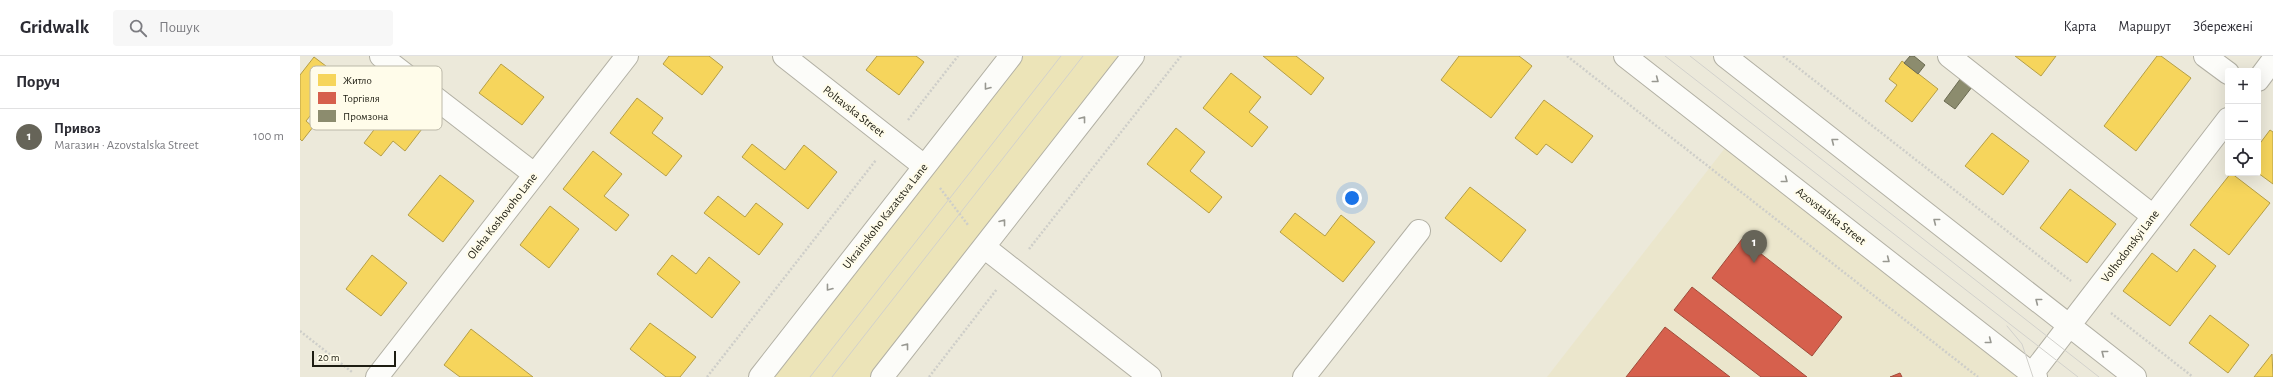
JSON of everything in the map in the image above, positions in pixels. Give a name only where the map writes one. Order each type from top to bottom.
[{"type":"street","points":[[381,56],[394,66]]},
{"type":"street","name":"Oleha Koshovoho Lane","points":[[377,377],[626,56]]},
{"type":"street","name":"Poltavska Street","points":[[784,56],[924,166]]},
{"type":"street","name":"Ukrainskoho Kazatstva Lane","points":[[760,377],[1011,56]]},
{"type":"street","points":[[882,377],[1133,56]]},
{"type":"street","name":"Azovstalska Street","points":[[1625,56],[2034,375]]},
{"type":"street","points":[[1725,56],[2135,377]]},
{"type":"street","points":[[1949,56],[2153,216]]},
{"type":"street","points":[[2205,56],[2225,71]]},
{"type":"street","points":[[2261,76],[2273,60]]},
{"type":"street","points":[[442,103],[534,174]]},
{"type":"street","name":"Volhodonskyi Lane","points":[[2034,375],[2069,325],[2225,123]]},
{"type":"street","points":[[1304,377],[1419,231]]},
{"type":"street","points":[[984,247],[1150,377]]},
{"type":"path","points":[[707,377],[958,56]]},
{"type":"path","points":[[929,377],[1181,56]]},
{"type":"path","points":[[1567,56],[1978,377]]},
{"type":"path","points":[[1783,56],[2193,377]]},
{"type":"path","points":[[924,166],[984,247]]},
{"type":"path","points":[[300,331],[353,372]]},
{"type":"shaded area","points":[[1023,56],[1122,56],[871,377],[771,377]]},
{"type":"shaded area","points":[[1725,148],[2018,377],[1547,377]]},
{"type":"building: Житло","points":[[669,56],[709,56],[723,67],[702,95],[663,64]]},
{"type":"building: Житло","points":[[877,56],[916,56],[924,62],[899,95],[866,70]]},
{"type":"building: Житло","points":[[1263,56],[1296,56],[1324,78],[1311,95]]},
{"type":"building: Житло","points":[[1459,56],[1519,56],[1532,66],[1491,118],[1441,80]]},
{"type":"building: Житло","points":[[2015,56],[2056,56],[2041,76]]},
{"type":"building: Житло","points":[[2157,56],[2161,56],[2191,78],[2136,151],[2104,126]]},
{"type":"building: Житло","points":[[314,57],[326,66],[310,66],[310,116],[306,121],[310,124],[311,130],[302,141],[300,139],[300,75]]},
{"type":"building: Житло","points":[[1902,61],[1938,89],[1912,122],[1885,101],[1897,85],[1889,79]]},
{"type":"building: Житло","points":[[501,64],[544,97],[522,125],[479,93]]},
{"type":"building: Житло","points":[[1231,73],[1261,97],[1249,112],[1268,127],[1252,147],[1203,108]]},
{"type":"building: Житло","points":[[637,98],[663,118],[652,133],[682,156],[666,176],[610,133]]},
{"type":"building: Житло","points":[[1544,100],[1593,136],[1572,163],[1546,144],[1537,155],[1515,138]]},
{"type":"building: Житло","points":[[1176,128],[1205,152],[1190,171],[1222,197],[1209,213],[1147,164]]},
{"type":"building: Житло","points":[[374,130],[421,130],[405,151],[393,141],[381,156],[364,143]]},
{"type":"building: Житло","points":[[2270,130],[2273,132],[2273,184],[2261,175],[2261,142]]},
{"type":"building: Житло","points":[[1992,133],[2029,161],[2003,195],[1965,166]]},
{"type":"building: Житло","points":[[752,144],[785,170],[804,145],[837,172],[808,209],[742,157]]},
{"type":"building: Житло","points":[[593,151],[622,174],[604,196],[629,215],[616,231],[563,189]]},
{"type":"building: Житло","points":[[440,175],[474,201],[443,242],[408,215]]},
{"type":"building: Житло","points":[[2229,176],[2235,176],[2270,203],[2229,255],[2190,225]]},
{"type":"building: Житло","points":[[1470,187],[1526,230],[1501,262],[1445,218]]},
{"type":"building: Житло","points":[[2070,189],[2116,224],[2087,263],[2040,228]]},
{"type":"building: Житло","points":[[718,196],[745,217],[756,203],[783,224],[759,255],[704,213]]},
{"type":"building: Житло","points":[[550,206],[579,229],[549,268],[520,245]]},
{"type":"building: Житло","points":[[1295,213],[1325,236],[1341,215],[1375,242],[1343,282],[1280,232]]},
{"type":"building: Житло","points":[[2194,249],[2216,266],[2170,326],[2123,291],[2152,253],[2177,272]]},
{"type":"building: Житло","points":[[372,255],[407,283],[381,316],[346,289]]},
{"type":"building: Житло","points":[[672,255],[696,274],[709,257],[740,282],[712,318],[657,274]]},
{"type":"building: Житло","points":[[2210,315],[2249,345],[2228,373],[2189,343]]},
{"type":"building: Житло","points":[[650,323],[696,357],[680,377],[666,377],[630,349]]},
{"type":"building: Житло","points":[[471,329],[533,377],[460,377],[444,365]]},
{"type":"building: Житло","points":[[2272,354],[2273,377],[2254,377]]},
{"type":"building: Торгівля","points":[[1742,239],[1842,317],[1812,356],[1712,278]]},
{"type":"building: Торгівля","points":[[1692,287],[1807,377],[1761,377],[1674,310]]},
{"type":"building: Торгівля","points":[[1665,327],[1730,377],[1626,377]]},
{"type":"building: Торгівля","points":[[1900,373],[1902,377],[1890,377]]},
{"type":"building: Промзона","points":[[1910,56],[1914,56],[1925,65],[1918,74],[1904,63]]},
{"type":"building: Промзона","points":[[1961,78],[1972,87],[1955,109],[1944,101]]},
{"type":"tram line","points":[[810,377],[1061,56]]},
{"type":"tram line","points":[[832,377],[1083,56]]},
{"type":"tram line","points":[[1665,56],[2078,377]]},
{"type":"tram line","points":[[1690,56],[2099,377]]},
{"type":"tram line","points":[[2007,326],[2022,344],[2033,377]]},
{"type":"place","name":"Привоз","points":[[1754,263]]}]
